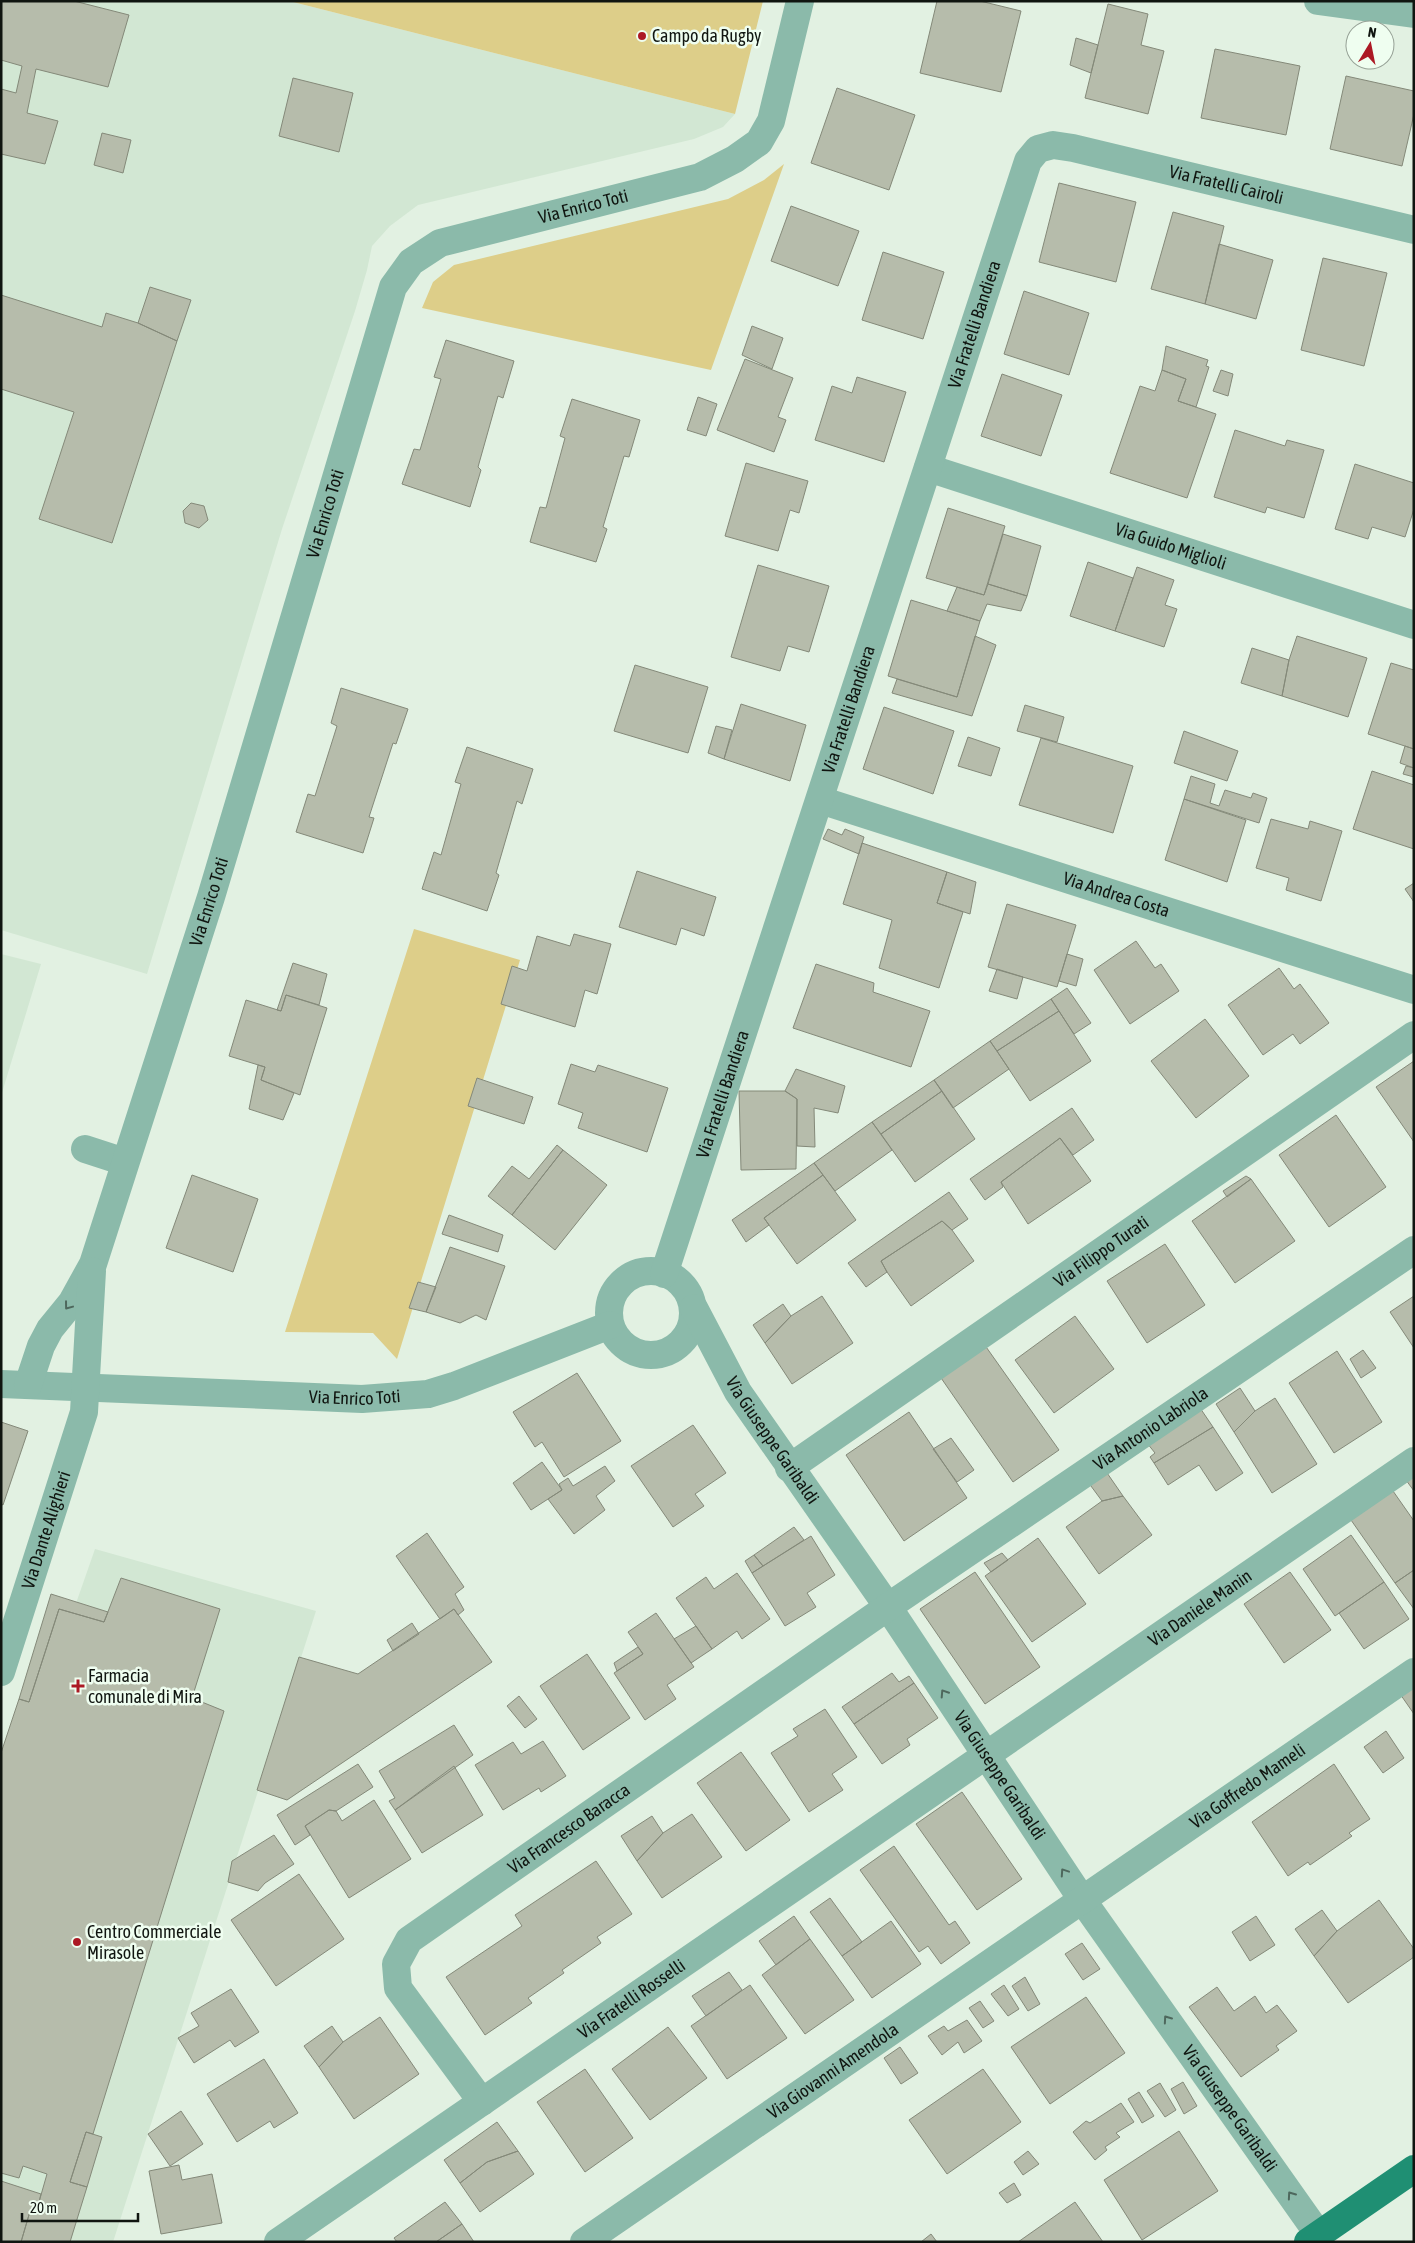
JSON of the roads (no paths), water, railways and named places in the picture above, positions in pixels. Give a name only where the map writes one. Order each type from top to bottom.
[{"type":"main road","points":[[1313,2238],[1414,2169]]},
{"type":"street","name":"Via Enrico Toti","points":[[14,1384],[41,1346],[50,1329],[72,1302],[93,1264],[211,897],[393,287],[411,262],[440,243],[700,177],[735,159],[758,142],[770,121],[800,1]]},
{"type":"street","points":[[1318,1],[1414,14]]},
{"type":"street","name":"Via Fratelli Cairoli","points":[[1038,149],[1053,146],[1073,148],[1414,230]]},
{"type":"street","name":"Via Fratelli Bandiera","points":[[664,1274],[1021,179],[1028,161],[1038,149]]},
{"type":"street","name":"Via Guido Miglioli","points":[[928,468],[1414,625]]},
{"type":"street","name":"Via Andrea Costa","points":[[820,800],[1414,990]]},
{"type":"street","name":"Via Filippo Turati","points":[[789,1468],[1414,1036]]},
{"type":"street","points":[[86,1149],[125,1162]]},
{"type":"street","name":"Via Antonio Labriola","points":[[888,1608],[1414,1250]]},
{"type":"street","name":"Via Enrico Toti","points":[[86,1388],[93,1264]]},
{"type":"street","points":[[642,1272],[664,1274],[679,1282],[686,1291],[694,1308],[688,1332],[672,1350],[661,1354],[638,1353],[628,1348],[619,1341],[610,1325],[610,1304],[621,1284],[642,1272]]},
{"type":"street","name":"Via Giuseppe Garibaldi","points":[[694,1308],[738,1392],[888,1608],[1083,1901],[1313,2238]]},
{"type":"street","name":"Via Enrico Toti","points":[[14,1384],[362,1398],[428,1394],[454,1386],[610,1325]]},
{"type":"street","name":"Via Dante Alighieri","points":[[1,1672],[84,1412],[86,1388]]},
{"type":"street","name":"Via Daniele Manin","points":[[985,1755],[1414,1461]]},
{"type":"street","name":"Via Francesco Baracca","points":[[482,2102],[398,1988],[396,1964],[409,1940],[888,1608]]},
{"type":"street","name":"Via Goffredo Mameli","points":[[1083,1901],[1414,1672]]},
{"type":"street","name":"Via Fratelli Rosselli","points":[[278,2242],[985,1755]]},
{"type":"street","name":"Via Giovanni Amendola","points":[[584,2242],[1083,1901]]},
{"type":"place","name":"Campo da Rugby","points":[[642,36]]},
{"type":"place","name":"Farmacia comunale di Mira","points":[[78,1686]]},
{"type":"place","name":"Centro Commerciale Mirasole","points":[[77,1942]]}]
